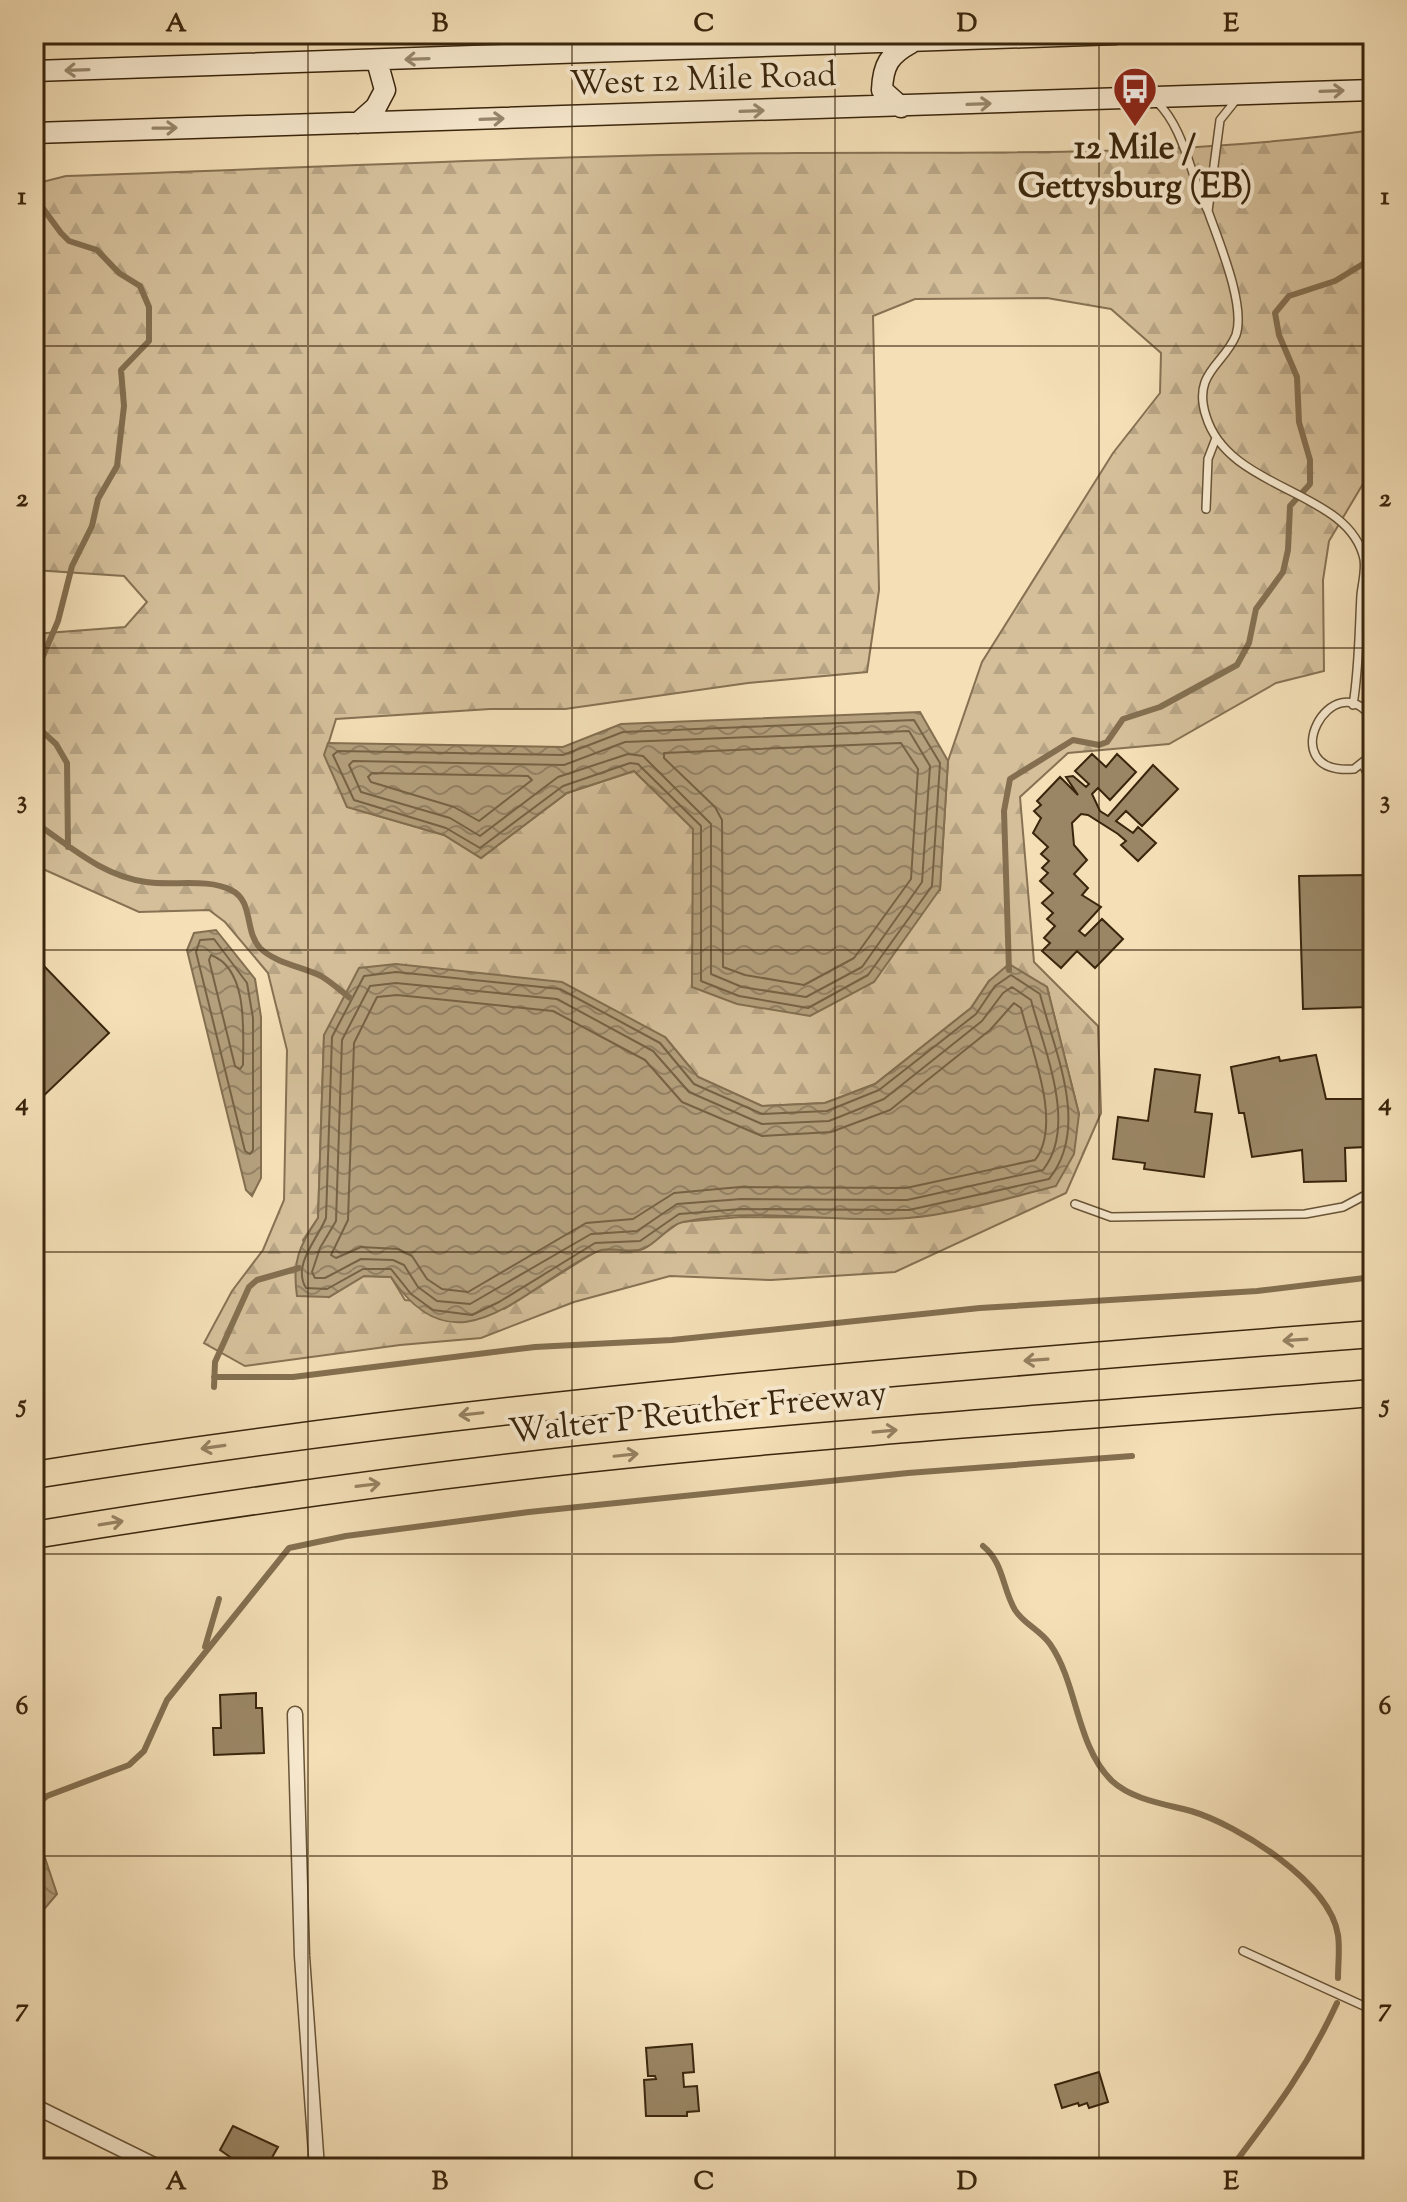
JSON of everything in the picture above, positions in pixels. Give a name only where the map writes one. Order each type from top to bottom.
[{"type":"highway","name":"Walter P Reuther Freeway","points":[[34,1475],[383,1424],[685,1390],[1373,1334]]},
{"type":"highway","name":"Walter P Reuther Freeway","points":[[34,1535],[307,1493],[597,1458],[791,1439],[1373,1393]]},
{"type":"main road","name":"West 12 Mile Road","points":[[34,71],[1116,34]]},
{"type":"main road","points":[[901,107],[882,90],[882,74],[894,52],[914,42]]},
{"type":"main road","points":[[358,123],[376,107],[385,90],[377,61]]},
{"type":"main road","name":"West 12 Mile Road","points":[[34,133],[1373,90]]},
{"type":"street","points":[[295,1714],[302,1956],[317,2168]]},
{"type":"street","points":[[34,2106],[160,2168]]},
{"type":"lane","points":[[1208,211],[1220,120],[1229,105],[1245,95]]},
{"type":"lane","points":[[1153,98],[1171,116],[1193,182],[1208,211],[1229,272],[1237,318],[1236,333],[1211,366],[1203,393],[1205,416],[1216,438],[1235,460],[1331,514],[1352,534],[1364,559],[1353,705]]},
{"type":"lane","points":[[1206,509],[1208,459],[1216,438]]},
{"type":"lane","points":[[1373,720],[1353,705],[1338,705],[1319,716],[1312,735],[1313,745],[1324,763],[1333,768],[1354,769],[1363,765],[1373,754]]},
{"type":"lane","points":[[1363,765],[1373,784]]},
{"type":"lane","points":[[1075,1204],[1111,1217],[1305,1214],[1343,1207],[1373,1191]]},
{"type":"lane","points":[[1243,1951],[1366,2007],[1373,2014]]},
{"type":"green space","points":[[1373,130],[1373,467],[1329,541],[1323,580],[1324,671],[1276,683],[1169,744],[1068,753],[1020,797],[1034,962],[1098,1026],[1101,1113],[1066,1193],[895,1272],[771,1280],[670,1276],[574,1302],[481,1338],[400,1345],[245,1366],[204,1343],[232,1291],[263,1250],[284,1200],[287,1050],[268,973],[225,922],[209,910],[139,912],[34,865],[34,634],[125,627],[147,602],[124,576],[34,570],[34,184],[66,176],[431,162],[705,154],[1085,151],[1301,139]],"holes":[[[1047,298],[1111,309],[1161,353],[1160,393],[1113,453],[982,662],[948,761],[940,890],[692,987],[694,829],[634,771],[567,793],[481,858],[444,835],[347,807],[325,755],[336,719],[490,709],[565,709],[748,683],[867,672],[879,590],[873,316],[915,299]],[[989,981],[1047,987],[1079,1114],[909,1218],[741,1217],[680,1222],[643,1249],[598,1250],[504,1309],[405,1300],[391,1277],[364,1276],[329,1297],[303,1240],[318,1218],[324,1035],[665,1037],[698,1077],[762,1106],[825,1103],[875,1084],[971,1008]]]},
{"type":"water","points":[[920,712],[948,761],[940,889],[874,982],[810,1016],[737,1004],[692,987],[693,829],[634,771],[567,793],[481,858],[444,835],[347,807],[324,755],[328,743],[563,747],[621,724]]},
{"type":"water","points":[[216,930],[255,979],[261,1017],[261,1178],[252,1196],[246,1190],[187,950],[194,933]]},
{"type":"water","points":[[396,964],[562,982],[665,1037],[698,1077],[762,1106],[825,1103],[875,1084],[971,1008],[989,981],[1009,964],[1047,987],[1079,1114],[1074,1154],[1056,1186],[945,1213],[880,1219],[739,1215],[683,1222],[643,1249],[596,1252],[491,1315],[466,1322],[441,1320],[416,1306],[391,1277],[364,1276],[329,1297],[297,1296],[298,1255],[318,1218],[324,1035],[359,968]]},
{"type":"water","points":[[34,1841],[42,1849],[57,1894],[34,1921]]},
{"type":"building","points":[[1092,754],[1106,767],[1117,754],[1136,772],[1110,800],[1098,788],[1092,794],[1100,811],[1108,816],[1153,765],[1178,789],[1142,826],[1126,811],[1116,821],[1133,833],[1138,827],[1156,843],[1138,861],[1121,845],[1126,841],[1088,815],[1081,814],[1072,823],[1074,845],[1087,860],[1074,874],[1088,888],[1082,895],[1101,907],[1079,931],[1085,936],[1102,919],[1123,939],[1095,968],[1077,951],[1061,968],[1042,951],[1050,943],[1044,938],[1055,926],[1047,919],[1053,913],[1042,903],[1053,893],[1040,881],[1048,873],[1042,868],[1049,861],[1041,854],[1048,847],[1033,833],[1041,818],[1034,811],[1041,805],[1037,801],[1060,777],[1078,795],[1066,777],[1073,776],[1086,787],[1089,784],[1075,771]]},
{"type":"building","points":[[1365,875],[1368,1007],[1303,1009],[1299,876]]},
{"type":"building","points":[[41,963],[109,1033],[34,1105],[34,970]]},
{"type":"building","points":[[1316,1055],[1326,1099],[1364,1099],[1366,1147],[1345,1148],[1346,1181],[1304,1182],[1302,1150],[1252,1157],[1244,1113],[1239,1113],[1231,1067],[1279,1057],[1280,1061]]},
{"type":"building","points":[[1155,1069],[1200,1075],[1195,1112],[1212,1114],[1204,1177],[1144,1169],[1145,1163],[1113,1159],[1118,1117],[1148,1121]]},
{"type":"building","points":[[256,1693],[256,1708],[262,1708],[264,1753],[214,1755],[213,1728],[221,1728],[220,1695]]},
{"type":"building","points":[[692,2044],[694,2072],[683,2073],[684,2087],[697,2086],[699,2111],[687,2112],[687,2116],[646,2116],[644,2080],[656,2079],[655,2076],[648,2076],[646,2048]]},
{"type":"building","points":[[1099,2072],[1108,2102],[1089,2108],[1087,2103],[1079,2106],[1078,2103],[1062,2108],[1055,2085]]},
{"type":"building","points":[[233,2126],[278,2147],[266,2168],[246,2168],[220,2150]]},
{"type":"waterway","points":[[34,187],[39,203],[61,233],[69,241],[97,250],[119,273],[140,286],[149,307],[149,341],[121,370],[124,406],[117,466],[98,499],[92,526],[72,566],[58,621],[34,677]]},
{"type":"waterway","points":[[1009,970],[1004,811],[1010,779],[1073,740],[1099,745],[1107,742],[1123,719],[1160,707],[1237,665],[1249,643],[1256,609],[1283,572],[1288,550],[1290,506],[1310,484],[1310,460],[1299,422],[1297,377],[1279,335],[1275,313],[1289,296],[1335,281],[1373,258]]},
{"type":"waterway","points":[[34,724],[56,744],[67,763],[68,847]]},
{"type":"waterway","points":[[34,822],[87,859],[130,879],[156,883],[212,884],[231,890],[243,901],[252,933],[260,948],[281,961],[321,976],[350,998]]},
{"type":"waterway","points":[[214,1387],[215,1362],[249,1287],[257,1280],[299,1268]]},
{"type":"waterway","points":[[214,1377],[293,1377],[535,1347],[672,1340],[980,1308],[1257,1291],[1373,1277]]},
{"type":"waterway","points":[[34,1837],[41,1801],[47,1796],[129,1765],[144,1751],[167,1700],[289,1548],[346,1536],[529,1512],[908,1473],[1132,1456]]},
{"type":"waterway","points":[[983,1546],[995,1560],[1015,1610],[1046,1639],[1059,1660],[1084,1733],[1100,1767],[1112,1781],[1130,1793],[1191,1811],[1233,1829],[1279,1858],[1300,1876],[1331,1915],[1339,1940],[1338,1978]]},
{"type":"waterway","points":[[205,1647],[219,1599]]},
{"type":"waterway","points":[[1231,2168],[1276,2108],[1337,2003]]},
{"type":"place","name":"12 Mile / Gettysburg (EB)","points":[[1135,128]]}]
